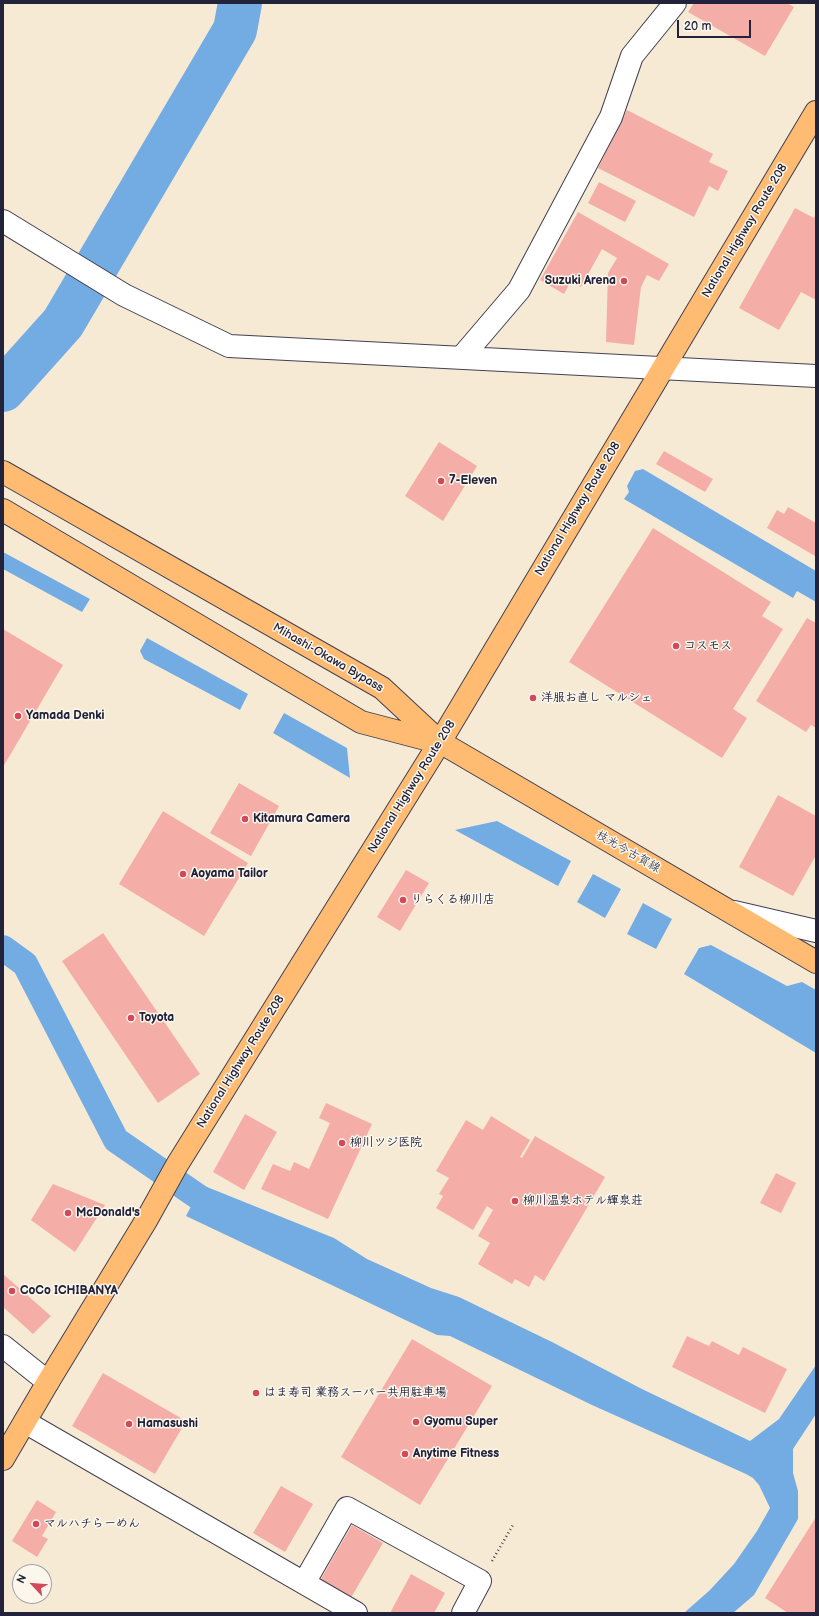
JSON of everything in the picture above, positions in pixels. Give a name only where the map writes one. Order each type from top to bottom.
[{"type":"main road","name":"National Highway Route 208","points":[[3,1459],[147,1219],[177,1165],[440,742],[662,367],[816,112]]},
{"type":"main road","name":"Mihashi-Okawa Bypass","points":[[3,472],[382,688],[440,742]]},
{"type":"main road","points":[[3,510],[361,722],[440,742]]},
{"type":"main road","name":"枝光今古賀線","points":[[440,742],[816,962]]},
{"type":"street","points":[[462,358],[519,290],[611,117],[632,56],[675,3]]},
{"type":"street","points":[[3,221],[124,295],[229,346],[816,376]]},
{"type":"street","points":[[728,910],[816,931]]},
{"type":"street","points":[[3,1346],[48,1382]]},
{"type":"street","points":[[26,1422],[356,1613]]},
{"type":"street","points":[[304,1583],[347,1508],[480,1581],[463,1613]]},
{"type":"path","points":[[480,1581],[513,1525]]},
{"type":"water","points":[[643,469],[816,571],[816,602],[797,591],[793,598],[624,499],[629,492],[627,486],[635,471]]},
{"type":"water","points":[[3,552],[90,599],[82,612],[3,569]]},
{"type":"water","points":[[147,638],[248,694],[240,710],[144,659],[140,651]]},
{"type":"water","points":[[284,713],[347,748],[350,778],[273,733]]},
{"type":"water","points":[[497,821],[571,861],[558,886],[455,830]]},
{"type":"water","points":[[593,874],[621,889],[605,918],[577,902]]},
{"type":"water","points":[[643,903],[672,919],[656,949],[627,934]]},
{"type":"water","points":[[711,945],[787,986],[802,982],[816,990],[816,1053],[684,974],[699,948]]},
{"type":"water","points":[[202,1185],[334,1238],[367,1259],[431,1288],[459,1297],[552,1342],[642,1389],[750,1441],[779,1419],[816,1365],[816,1414],[793,1449],[793,1473],[798,1491],[798,1519],[754,1595],[733,1613],[684,1613],[710,1590],[734,1564],[757,1531],[770,1508],[759,1485],[753,1478],[592,1405],[450,1336],[437,1335],[186,1216]]},
{"type":"building","points":[[694,3],[787,3],[794,7],[765,56],[688,12]]},
{"type":"building","points":[[627,110],[713,154],[709,162],[728,171],[718,191],[709,186],[694,217],[598,168]]},
{"type":"building","points":[[599,182],[636,201],[625,222],[588,203]]},
{"type":"building","points":[[795,208],[814,218],[816,214],[816,300],[801,292],[779,330],[739,308]]},
{"type":"building","points":[[578,212],[669,264],[659,281],[647,275],[641,287],[634,345],[606,342],[608,273],[617,258],[602,249],[581,287],[571,281],[564,294],[540,280]]},
{"type":"building","name":"7-Eleven","points":[[439,442],[477,466],[443,521],[405,496]]},
{"type":"building","points":[[664,451],[713,479],[705,492],[656,464]]},
{"type":"building","points":[[788,507],[816,523],[815,556],[767,528],[777,510],[784,514]]},
{"type":"building","name":"コスモス","points":[[653,528],[771,602],[762,616],[783,629],[733,709],[747,718],[722,758],[569,662]]},
{"type":"building","points":[[807,618],[816,623],[816,728],[811,725],[806,732],[756,701]]},
{"type":"building","name":"Yamada Denki","points":[[3,629],[63,665],[3,767]]},
{"type":"building","name":"Kitamura Camera","points":[[239,783],[279,806],[251,856],[210,833]]},
{"type":"building","points":[[778,795],[816,816],[816,855],[793,896],[739,867]]},
{"type":"building","name":"Aoyama Tailor","points":[[163,811],[248,863],[204,936],[119,884]]},
{"type":"building","name":"りらくる柳川店","points":[[406,870],[429,883],[400,931],[377,917]]},
{"type":"building","name":"Toyota","points":[[103,933],[200,1074],[158,1103],[62,961]]},
{"type":"building","name":"柳川ツジ医院","points":[[326,1103],[372,1124],[328,1219],[261,1189],[273,1164],[290,1171],[294,1162],[309,1169],[330,1123],[319,1118]]},
{"type":"building","points":[[245,1114],[277,1132],[244,1190],[213,1172]]},
{"type":"building","name":"柳川温泉ホテル輝泉荘","points":[[491,1116],[530,1140],[520,1157],[522,1158],[535,1136],[605,1177],[544,1281],[535,1275],[529,1287],[515,1279],[512,1284],[478,1264],[490,1243],[478,1236],[493,1210],[487,1206],[473,1230],[436,1208],[443,1196],[439,1194],[449,1178],[436,1171],[466,1120],[483,1130]]},
{"type":"building","points":[[776,1173],[796,1183],[781,1213],[760,1203]]},
{"type":"building","name":"McDonald's","points":[[53,1184],[105,1205],[75,1252],[31,1220]]},
{"type":"building","name":"CoCo ICHIBANYA","points":[[3,1274],[51,1316],[33,1334],[3,1307]]},
{"type":"building","points":[[687,1336],[709,1346],[712,1341],[739,1355],[743,1347],[787,1369],[765,1413],[672,1367]]},
{"type":"building","name":"Gyomu Super","points":[[412,1339],[492,1386],[420,1505],[341,1457]]},
{"type":"building","name":"Hamasushi","points":[[103,1373],[186,1421],[155,1474],[72,1426]]},
{"type":"building","points":[[281,1486],[313,1504],[285,1552],[253,1533]]},
{"type":"building","name":"マルハチらーめん","points":[[37,1500],[56,1512],[42,1536],[48,1539],[37,1557],[12,1541]]},
{"type":"building","points":[[816,1517],[816,1613],[788,1613],[765,1598]]},
{"type":"building","points":[[352,1525],[383,1543],[349,1601],[318,1584]]},
{"type":"building","points":[[411,1574],[445,1593],[434,1613],[390,1613]]},
{"type":"waterway","points":[[3,390],[63,323],[235,30],[240,3]]},
{"type":"waterway","points":[[3,948],[25,964],[116,1140],[226,1216]]},
{"type":"place","name":"Suzuki Arena","points":[[624,281]]},
{"type":"place","name":"7-Eleven","points":[[441,481]]},
{"type":"place","name":"コスモス","points":[[676,646]]},
{"type":"place","name":"洋服お直し マルシェ","points":[[533,698]]},
{"type":"place","name":"Yamada Denki","points":[[18,716]]},
{"type":"place","name":"Kitamura Camera","points":[[245,819]]},
{"type":"place","name":"Aoyama Tailor","points":[[183,874]]},
{"type":"place","name":"りらくる柳川店","points":[[403,900]]},
{"type":"place","name":"Toyota","points":[[131,1018]]},
{"type":"place","name":"柳川ツジ医院","points":[[342,1143]]},
{"type":"place","name":"柳川温泉ホテル輝泉荘","points":[[515,1201]]},
{"type":"place","name":"McDonald's","points":[[68,1213]]},
{"type":"place","name":"CoCo ICHIBANYA","points":[[12,1291]]},
{"type":"place","name":"はま寿司 業務スーパー共用駐車場","points":[[256,1393]]},
{"type":"place","name":"Gyomu Super","points":[[416,1422]]},
{"type":"place","name":"Hamasushi","points":[[129,1424]]},
{"type":"place","name":"Anytime Fitness","points":[[405,1454]]},
{"type":"place","name":"マルハチらーめん","points":[[36,1524]]}]
